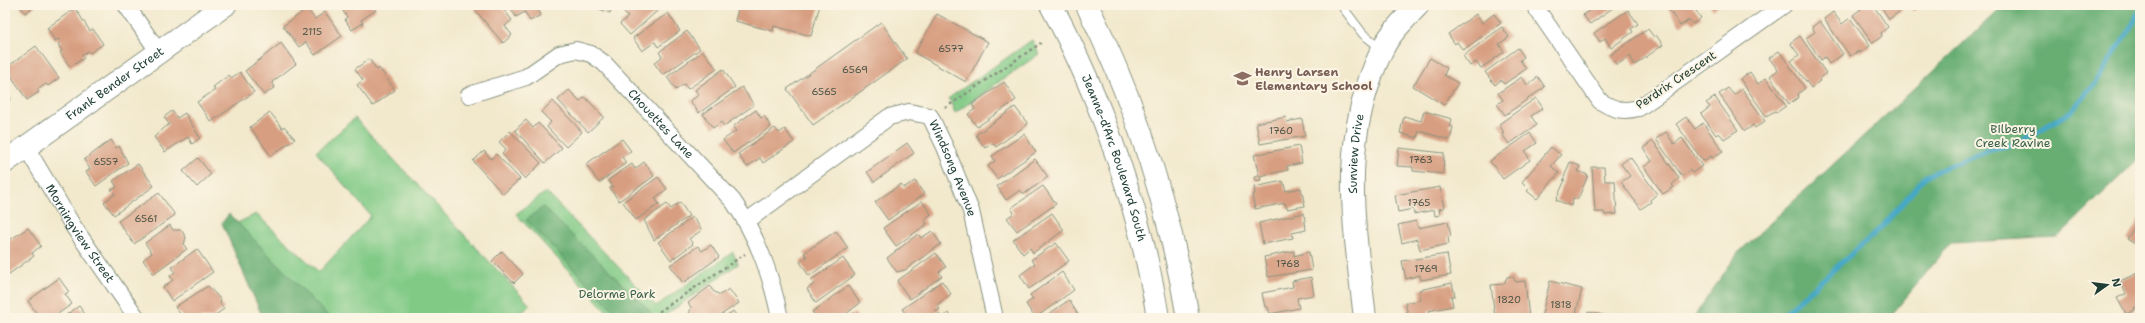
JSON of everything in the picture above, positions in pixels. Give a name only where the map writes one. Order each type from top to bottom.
[{"type":"main road","name":"Frank Bender Street","points":[[5,162],[158,51],[225,5]]},
{"type":"main road","name":"Jeanne-d'Arc Boulevard South","points":[[1051,5],[1094,100],[1114,152],[1147,263],[1158,318]]},
{"type":"main road","points":[[1087,5],[1109,50],[1131,104],[1158,185],[1176,255],[1188,318]]},
{"type":"main road","name":"Sunview Drive","points":[[1365,318],[1354,217],[1352,162],[1358,122],[1382,49],[1399,25],[1418,5]]},
{"type":"street","points":[[126,5],[158,51]]},
{"type":"street","name":"Perdrix Crescent","points":[[1534,5],[1600,101],[1612,109],[1625,111],[1639,108],[1784,5]]},
{"type":"street","name":"Chouettes Lane","points":[[469,95],[526,77],[559,54],[576,50],[591,54],[604,63],[722,189],[747,221],[769,271],[780,318]]},
{"type":"street","name":"Windsong Avenue","points":[[747,221],[889,117],[909,112],[930,116],[945,147],[971,211],[995,318]]},
{"type":"street","name":"Morningview Street","points":[[26,147],[73,226],[137,318]]},
{"type":"lane","points":[[1342,5],[1362,34],[1382,49]]},
{"type":"path","points":[[930,116],[1041,43]]},
{"type":"path","points":[[659,318],[660,312],[704,280],[759,246]]},
{"type":"green space","name":"Bilberry Creek Ravine","points":[[2004,5],[2140,5],[2140,157],[2058,237],[1951,243],[1889,318],[1693,318],[1738,253]]},
{"type":"green space","points":[[1032,40],[1039,54],[955,113],[949,98]]},
{"type":"green space","points":[[355,118],[530,305],[517,318],[322,318],[233,225],[256,214],[319,272],[371,216],[316,152]]},
{"type":"green space","name":"Delorme Park","points":[[546,192],[656,306],[733,252],[738,264],[664,316],[664,318],[613,318],[516,214]]},
{"type":"green space","points":[[543,207],[649,310],[652,318],[621,318],[526,220]]},
{"type":"green space","points":[[229,214],[330,318],[263,318],[222,223]]},
{"type":"building","points":[[19,5],[37,5],[25,13]]},
{"type":"building","points":[[345,5],[373,5],[376,10],[361,20],[363,23],[352,30],[345,20],[347,17],[341,8]]},
{"type":"building","points":[[481,5],[500,5],[512,20],[505,26],[512,35],[503,43],[475,10]]},
{"type":"building","points":[[509,5],[536,5],[541,15],[530,21],[525,12],[516,17]]},
{"type":"building","points":[[595,5],[612,5],[610,13],[594,7]]},
{"type":"building","points":[[629,5],[664,5],[630,35],[620,24],[628,17],[622,11]]},
{"type":"building","points":[[739,5],[820,5],[811,36],[774,26],[773,31],[735,21]]},
{"type":"building","points":[[1592,5],[1617,5],[1590,24],[1583,15],[1594,7]]},
{"type":"building","points":[[1666,5],[1692,5],[1701,18],[1693,24],[1689,20],[1680,26]]},
{"type":"building","points":[[1710,5],[1719,5],[1713,10]]},
{"type":"building","points":[[1858,5],[1873,5],[1888,27],[1881,33],[1882,36],[1873,43],[1853,15],[1861,9]]},
{"type":"building","points":[[1880,5],[1899,5],[1902,10],[1889,19]]},
{"type":"building","points":[[1909,5],[1922,5],[1913,11]]},
{"type":"building","points":[[75,8],[90,31],[93,29],[103,44],[90,53],[88,51],[82,55],[84,58],[70,67],[60,52],[62,51],[58,44],[61,42],[58,39],[55,41],[47,28]]},
{"type":"building","points":[[307,9],[315,19],[325,12],[342,36],[315,55],[306,42],[299,47],[283,26]]},
{"type":"building","points":[[1628,10],[1638,24],[1631,29],[1633,32],[1611,48],[1605,38],[1600,42],[1594,33]]},
{"type":"building","points":[[1833,12],[1842,24],[1850,18],[1870,46],[1860,53],[1859,51],[1850,56],[1824,19]]},
{"type":"building","points":[[668,13],[680,31],[658,47],[655,42],[642,51],[633,38]]},
{"type":"building","points":[[937,14],[988,42],[966,82],[915,53]]},
{"type":"building","points":[[1476,14],[1482,23],[1494,14],[1501,23],[1463,50],[1457,42],[1455,44],[1448,34]]},
{"type":"building","points":[[1820,21],[1843,54],[1829,64],[1825,57],[1821,60],[1806,38],[1815,32],[1812,27]]},
{"type":"building","points":[[881,22],[907,59],[813,125],[787,89]]},
{"type":"building","points":[[1502,27],[1509,37],[1499,44],[1504,52],[1481,68],[1476,62],[1470,66],[1463,56]]},
{"type":"building","points":[[1648,29],[1654,37],[1656,35],[1663,45],[1635,65],[1630,56],[1617,65],[1610,55]]},
{"type":"building","points":[[687,31],[700,49],[663,75],[654,63],[662,57],[659,52]]},
{"type":"building","points":[[1800,36],[1826,73],[1819,80],[1820,81],[1811,88],[1791,61],[1799,55],[1790,43]]},
{"type":"building","points":[[281,43],[296,64],[272,82],[275,87],[264,95],[245,71]]},
{"type":"building","points":[[36,46],[59,78],[48,86],[46,84],[37,90],[39,92],[27,100],[6,68]]},
{"type":"building","points":[[1518,48],[1524,57],[1520,60],[1526,69],[1504,84],[1501,80],[1495,85],[1485,72]]},
{"type":"building","points":[[703,51],[717,69],[688,89],[684,84],[676,90],[667,77]]},
{"type":"building","points":[[1779,51],[1805,88],[1798,94],[1799,97],[1789,104],[1770,76],[1778,70],[1769,58]]},
{"type":"building","points":[[1430,58],[1447,68],[1444,75],[1458,83],[1444,105],[1413,86]]},
{"type":"building","points":[[369,59],[377,70],[379,68],[395,90],[373,106],[357,85],[363,80],[355,69]]},
{"type":"building","points":[[723,69],[735,87],[699,113],[690,101],[699,95],[695,90]]},
{"type":"building","points":[[240,72],[254,92],[211,122],[197,102],[215,90],[213,87],[229,75],[231,78]]},
{"type":"building","points":[[1750,72],[1758,84],[1766,78],[1786,106],[1776,113],[1775,111],[1766,116],[1740,79]]},
{"type":"building","points":[[1522,77],[1527,85],[1538,77],[1545,87],[1505,115],[1497,104],[1503,100],[1498,93]]},
{"type":"building","points":[[1004,82],[1016,100],[977,127],[968,114],[975,109],[972,104]]},
{"type":"building","points":[[742,87],[754,105],[724,126],[721,122],[713,128],[703,114]]},
{"type":"building","points":[[1728,88],[1734,95],[1742,89],[1765,121],[1755,128],[1753,125],[1745,131],[1719,94]]},
{"type":"building","points":[[569,90],[580,101],[585,97],[604,117],[588,132],[558,100]]},
{"type":"building","points":[[5,91],[11,99],[5,103]]},
{"type":"building","points":[[1715,97],[1738,130],[1724,139],[1719,133],[1716,135],[1701,114],[1710,107],[1706,103]]},
{"type":"building","points":[[1536,98],[1543,108],[1531,116],[1537,125],[1509,144],[1502,134],[1504,133],[1499,124]]},
{"type":"building","points":[[553,101],[582,132],[566,147],[547,127],[551,122],[541,112]]},
{"type":"building","points":[[1015,107],[1028,124],[996,147],[993,143],[985,148],[976,135]]},
{"type":"building","points":[[756,110],[761,118],[764,116],[771,127],[733,153],[723,140],[736,131],[733,127],[736,124]]},
{"type":"building","points":[[172,111],[177,118],[185,113],[200,138],[192,144],[188,137],[165,152],[154,137],[169,124],[164,117]]},
{"type":"building","points":[[1424,111],[1452,119],[1450,126],[1453,127],[1450,140],[1419,131],[1417,138],[1400,133],[1404,116],[1421,121]]},
{"type":"building","points":[[270,112],[282,128],[284,126],[295,139],[271,156],[250,127]]},
{"type":"building","points":[[1286,117],[1287,122],[1302,119],[1305,136],[1260,144],[1256,123]]},
{"type":"building","points":[[1686,117],[1695,129],[1703,123],[1723,151],[1712,158],[1711,156],[1703,161],[1676,124]]},
{"type":"building","points":[[526,120],[533,128],[538,123],[562,148],[545,163],[515,130]]},
{"type":"building","points":[[775,128],[779,133],[785,129],[794,142],[763,163],[760,158],[747,167],[738,154]]},
{"type":"building","points":[[510,131],[541,163],[525,179],[502,154],[506,149],[499,142]]},
{"type":"building","points":[[1666,132],[1674,144],[1682,138],[1702,166],[1692,173],[1690,170],[1682,176],[1656,139]]},
{"type":"building","points":[[1530,133],[1537,143],[1525,151],[1530,160],[1503,179],[1490,161]]},
{"type":"building","points":[[1024,134],[1036,152],[997,179],[988,166],[995,161],[992,156]]},
{"type":"building","points":[[622,139],[631,151],[622,157],[626,163],[599,183],[586,164]]},
{"type":"building","points":[[111,140],[116,148],[119,146],[128,163],[96,186],[86,172],[90,169],[84,160]]},
{"type":"building","points":[[1653,141],[1679,178],[1672,185],[1674,187],[1663,194],[1644,167],[1652,161],[1643,148]]},
{"type":"building","points":[[907,143],[914,153],[874,182],[867,172]]},
{"type":"building","points":[[1299,146],[1302,163],[1287,166],[1288,170],[1260,176],[1261,180],[1255,181],[1254,177],[1259,176],[1254,155]]},
{"type":"building","points":[[1551,147],[1561,155],[1551,166],[1559,173],[1537,199],[1527,191],[1529,189],[1522,182]]},
{"type":"building","points":[[1399,148],[1444,153],[1443,174],[1413,171],[1413,167],[1397,166]]},
{"type":"building","points":[[484,151],[491,159],[496,154],[520,179],[503,194],[473,161]]},
{"type":"building","points":[[1630,157],[1657,194],[1650,200],[1651,202],[1641,209],[1621,182],[1630,176],[1621,164]]},
{"type":"building","points":[[198,158],[211,174],[197,187],[183,171]]},
{"type":"building","points":[[1035,159],[1048,177],[1024,194],[1020,190],[1006,200],[997,186]]},
{"type":"building","points":[[644,162],[654,176],[619,201],[610,188],[613,187],[608,180],[632,164],[635,169]]},
{"type":"building","points":[[1570,162],[1580,166],[1578,171],[1588,175],[1578,199],[1573,198],[1571,206],[1556,200],[1565,180],[1563,180]]},
{"type":"building","points":[[138,164],[154,186],[114,215],[104,202],[115,194],[111,190],[117,187],[113,181]]},
{"type":"building","points":[[1592,167],[1604,167],[1605,181],[1615,181],[1617,214],[1605,215],[1604,212],[1595,212]]},
{"type":"building","points":[[658,177],[667,189],[655,198],[659,204],[636,220],[623,202]]},
{"type":"building","points":[[915,181],[924,194],[888,220],[875,202],[901,184],[903,188]]},
{"type":"building","points":[[1283,181],[1286,191],[1301,188],[1305,206],[1287,209],[1285,203],[1255,209],[1252,195],[1255,194],[1254,187]]},
{"type":"building","points":[[1043,186],[1056,204],[1017,231],[1007,218],[1014,213],[1011,208]]},
{"type":"building","points":[[1440,187],[1444,208],[1439,209],[1440,215],[1435,216],[1434,210],[1414,214],[1413,209],[1398,212],[1395,195]]},
{"type":"building","points":[[159,193],[175,215],[134,244],[118,221]]},
{"type":"building","points":[[922,201],[931,214],[924,220],[927,224],[896,246],[883,228]]},
{"type":"building","points":[[680,202],[689,216],[654,240],[644,220],[667,204],[671,209]]},
{"type":"building","points":[[1052,213],[1064,230],[1033,253],[1030,248],[1023,254],[1013,240]]},
{"type":"building","points":[[1304,213],[1306,230],[1292,233],[1293,238],[1263,244],[1259,223]]},
{"type":"building","points":[[693,217],[702,230],[689,239],[693,244],[671,260],[658,242]]},
{"type":"building","points":[[2140,218],[2140,247],[2127,239]]},
{"type":"building","points":[[1416,221],[1418,228],[1448,222],[1451,236],[1448,237],[1449,244],[1420,250],[1417,239],[1402,243],[1398,225]]},
{"type":"building","points":[[170,225],[173,230],[181,230],[186,237],[184,245],[187,249],[153,274],[143,260],[152,253],[145,243]]},
{"type":"building","points":[[28,228],[41,246],[32,253],[34,256],[5,277],[5,243]]},
{"type":"building","points":[[836,231],[848,248],[809,276],[800,262],[807,257],[804,253]]},
{"type":"building","points":[[932,231],[941,244],[905,270],[897,272],[887,258],[918,234],[921,238]]},
{"type":"building","points":[[1056,243],[1069,261],[1029,289],[1020,275],[1035,264],[1031,260]]},
{"type":"building","points":[[711,245],[719,257],[683,283],[670,265],[698,246],[702,251]]},
{"type":"building","points":[[197,249],[213,272],[172,301],[163,287],[173,280],[170,276],[175,272],[172,267]]},
{"type":"building","points":[[502,251],[523,274],[514,283],[492,261]]},
{"type":"building","points":[[1294,251],[1294,256],[1309,252],[1312,270],[1268,277],[1264,257]]},
{"type":"building","points":[[936,253],[946,267],[939,272],[942,276],[910,299],[897,281]]},
{"type":"building","points":[[1447,254],[1451,275],[1421,280],[1420,275],[1406,279],[1402,261]]},
{"type":"building","points":[[843,258],[855,275],[816,303],[807,289],[814,284],[811,280]]},
{"type":"building","points":[[1062,272],[1074,290],[1035,318],[1026,304],[1033,299],[1030,295]]},
{"type":"building","points":[[2140,272],[2140,306],[2134,308],[2135,310],[2126,314],[2117,298],[2126,294],[2120,281]]},
{"type":"building","points":[[1512,276],[1516,282],[1525,281],[1529,318],[1495,318],[1491,285],[1504,284],[1507,277]]},
{"type":"building","points":[[1311,277],[1314,295],[1297,298],[1299,308],[1270,314],[1268,307],[1265,307],[1262,293],[1293,287],[1292,281]]},
{"type":"building","points":[[59,278],[69,292],[65,294],[72,304],[52,318],[40,318],[28,301]]},
{"type":"building","points":[[942,281],[951,294],[937,305],[940,309],[926,318],[909,318],[902,309]]},
{"type":"building","points":[[1550,281],[1582,289],[1575,318],[1541,318]]},
{"type":"building","points":[[1452,283],[1455,296],[1451,296],[1453,306],[1428,311],[1430,317],[1409,318],[1405,303],[1421,300],[1419,290]]},
{"type":"building","points":[[208,286],[221,300],[220,303],[224,309],[211,318],[183,318],[175,307]]},
{"type":"building","points":[[710,286],[713,291],[720,295],[729,289],[739,303],[716,318],[691,318],[689,315],[691,307],[688,303]]},
{"type":"building","points":[[848,286],[860,303],[841,318],[832,316],[817,318],[812,312]]},
{"type":"building","points":[[1069,300],[1080,318],[1043,318]]},
{"type":"building","points":[[79,306],[88,318],[62,318]]},
{"type":"building","points":[[733,311],[738,318],[724,318]]},
{"type":"building","points":[[1588,312],[1614,317],[1614,318],[1586,318]]},
{"type":"building","points":[[854,313],[858,318],[847,318]]},
{"type":"building","points":[[949,313],[952,318],[933,318],[939,314],[941,317]]},
{"type":"waterway","points":[[1779,318],[1882,227],[1926,176],[1977,154],[2022,141],[2070,112],[2095,84],[2140,12]]},
{"type":"place","name":"Henry Larsen Elementary School","points":[[1242,79]]}]
